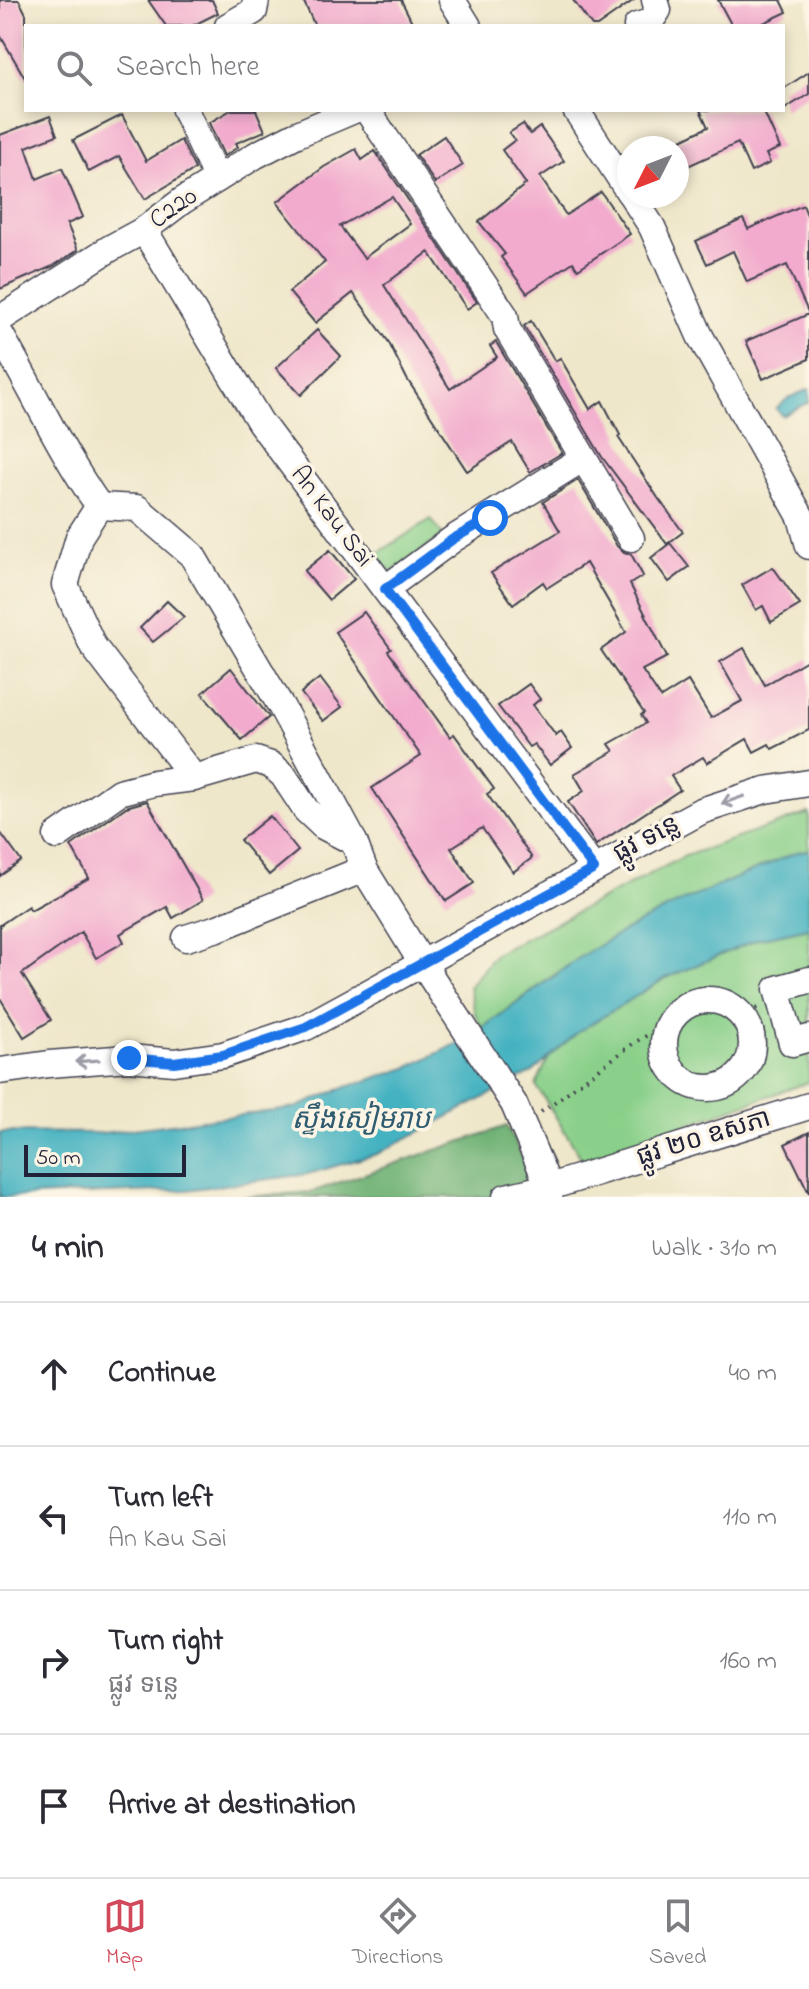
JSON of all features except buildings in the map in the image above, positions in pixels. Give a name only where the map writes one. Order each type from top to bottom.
[{"type":"street","points":[[231,24],[254,11],[256,0]]},
{"type":"street","points":[[452,0],[467,24]]},
{"type":"street","points":[[186,112],[217,179]]},
{"type":"street","name":"C220","points":[[0,319],[144,230],[217,179],[295,135],[349,112]]},
{"type":"street","points":[[368,112],[505,316],[507,329],[631,538]]},
{"type":"street","points":[[577,112],[617,174]]},
{"type":"street","points":[[639,208],[652,227],[700,336],[801,517],[809,546]]},
{"type":"street","name":"An Kau Sai","points":[[144,230],[260,422],[594,869]]},
{"type":"street","points":[[0,334],[46,413],[73,468],[99,506]]},
{"type":"street","points":[[385,589],[453,539],[582,459]]},
{"type":"street","points":[[99,506],[137,508],[192,555],[294,731],[354,842],[364,869],[514,1104],[549,1192]]},
{"type":"street","points":[[99,506],[79,537],[65,585],[93,646],[194,778]]},
{"type":"street","points":[[271,765],[294,731]]},
{"type":"street","points":[[57,836],[119,792],[154,783],[194,778],[256,760],[271,765],[283,775],[306,810],[323,826],[354,842]]},
{"type":"street","name":"ផ្លូវ ទន្លេ","points":[[0,1071],[129,1058],[174,1062],[223,1055],[306,1027],[701,811],[765,790],[809,783]]},
{"type":"street","points":[[186,938],[364,869]]},
{"type":"street","points":[[809,980],[777,989],[792,1043],[809,1038]]},
{"type":"street","name":"ផ្លូវ ២០ ឧសភា","points":[[506,1197],[549,1192],[809,1106]]},
{"type":"path","points":[[539,1114],[634,1043],[670,1022]]},
{"type":"green space","points":[[431,519],[443,535],[391,572],[375,555]]},
{"type":"green space","points":[[809,813],[809,850],[797,852],[690,898],[612,938],[547,980],[482,1028],[475,1014],[469,987],[495,954],[685,856]]},
{"type":"green space","points":[[809,928],[809,1082],[583,1161],[536,1085],[549,1057],[577,1032],[666,978],[758,939]]},
{"type":"green space","points":[[507,1126],[527,1167],[524,1197],[241,1197],[311,1192]]},
{"type":"water","points":[[809,389],[809,402],[783,416],[776,409],[788,398]]},
{"type":"water","name":"ស្ទឹងសៀមរាប","points":[[809,850],[809,928],[758,939],[666,978],[578,1032],[533,1072],[377,1154],[308,1174],[186,1190],[0,1197],[0,1132],[102,1133],[295,1108],[343,1088],[407,1068],[467,1039],[586,953],[624,931],[676,904],[797,852]]},
{"type":"route","points":[[129,1058],[174,1062],[223,1055],[306,1027],[594,869],[385,589],[453,539],[490,518]]}]
